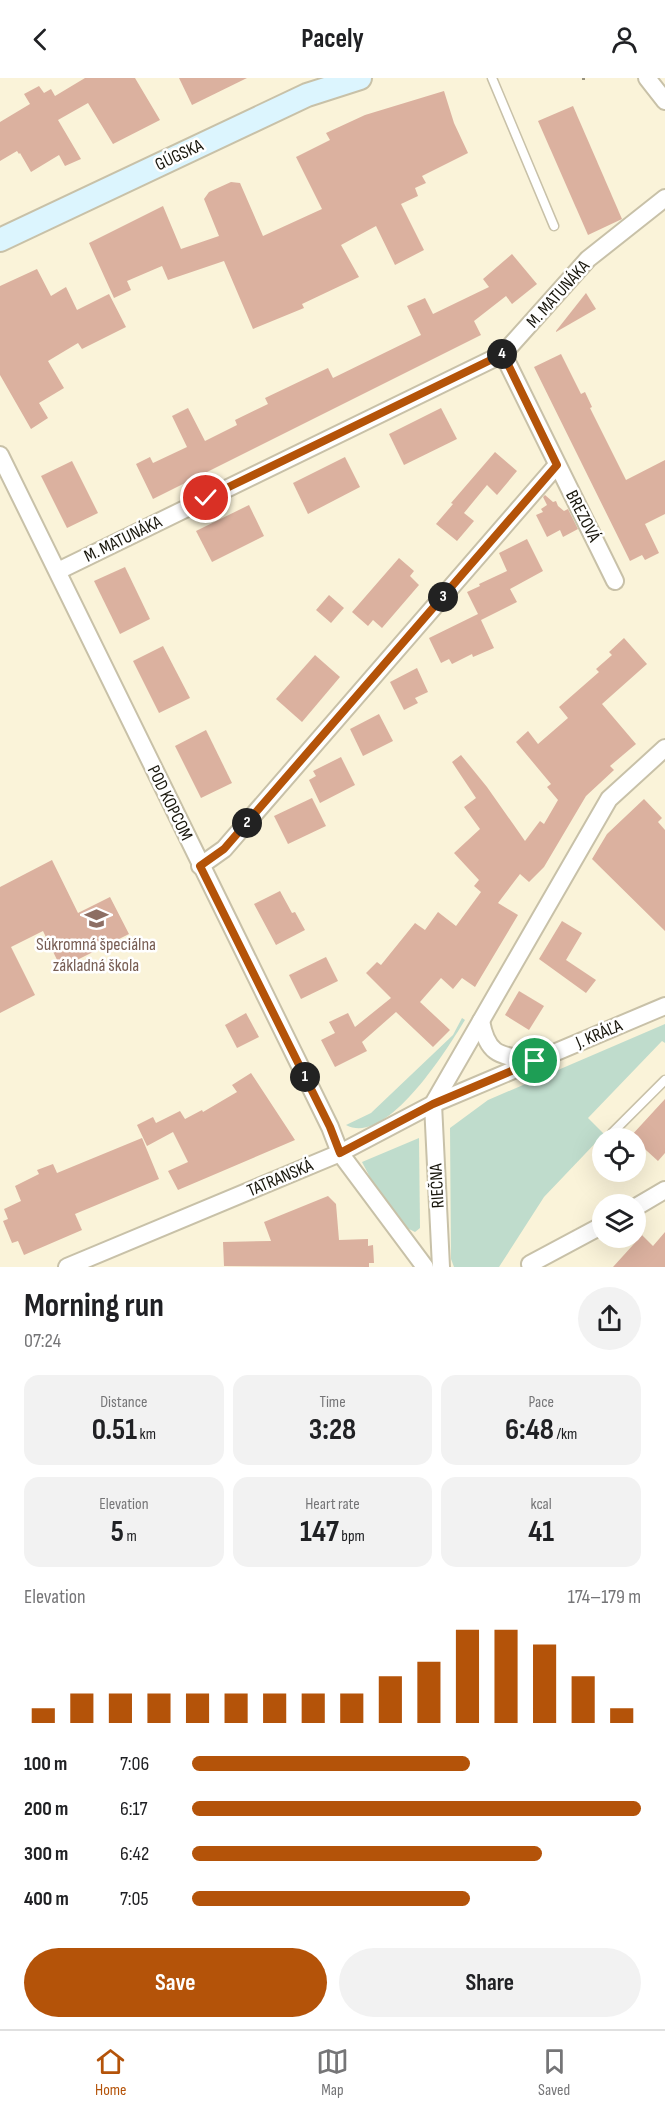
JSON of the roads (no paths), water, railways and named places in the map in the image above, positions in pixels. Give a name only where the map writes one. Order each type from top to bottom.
[{"type":"main road","name":"GÚGSKA","points":[[0,240],[307,95],[360,78]]},
{"type":"street","points":[[647,78],[665,101]]},
{"type":"street","name":"M. MATUNÁKA","points":[[58,571],[503,354],[588,259],[665,198]]},
{"type":"street","name":"BREZOVÁ","points":[[503,354],[615,581]]},
{"type":"street","name":"POD KOPCOM","points":[[0,455],[330,1127],[340,1153],[425,1267]]},
{"type":"street","points":[[200,866],[224,849],[557,465]]},
{"type":"street","points":[[433,1104],[609,799],[665,748]]},
{"type":"street","name":"J. KRÁĽA","points":[[433,1104],[665,1006]]},
{"type":"street","points":[[481,1021],[484,1040],[498,1054],[535,1061]]},
{"type":"street","name":"TATRANSKÁ","points":[[67,1267],[340,1153],[433,1104]]},
{"type":"street","name":"RIEČNA","points":[[433,1104],[441,1267]]},
{"type":"street","points":[[646,1201],[665,1190]]},
{"type":"street","points":[[530,1264],[592,1231]]},
{"type":"lane","points":[[492,78],[554,226]]},
{"type":"lane","points":[[618,1128],[665,1080]]},
{"type":"place","name":"Súkromná špeciálna základná škola","points":[[96,918]]}]
